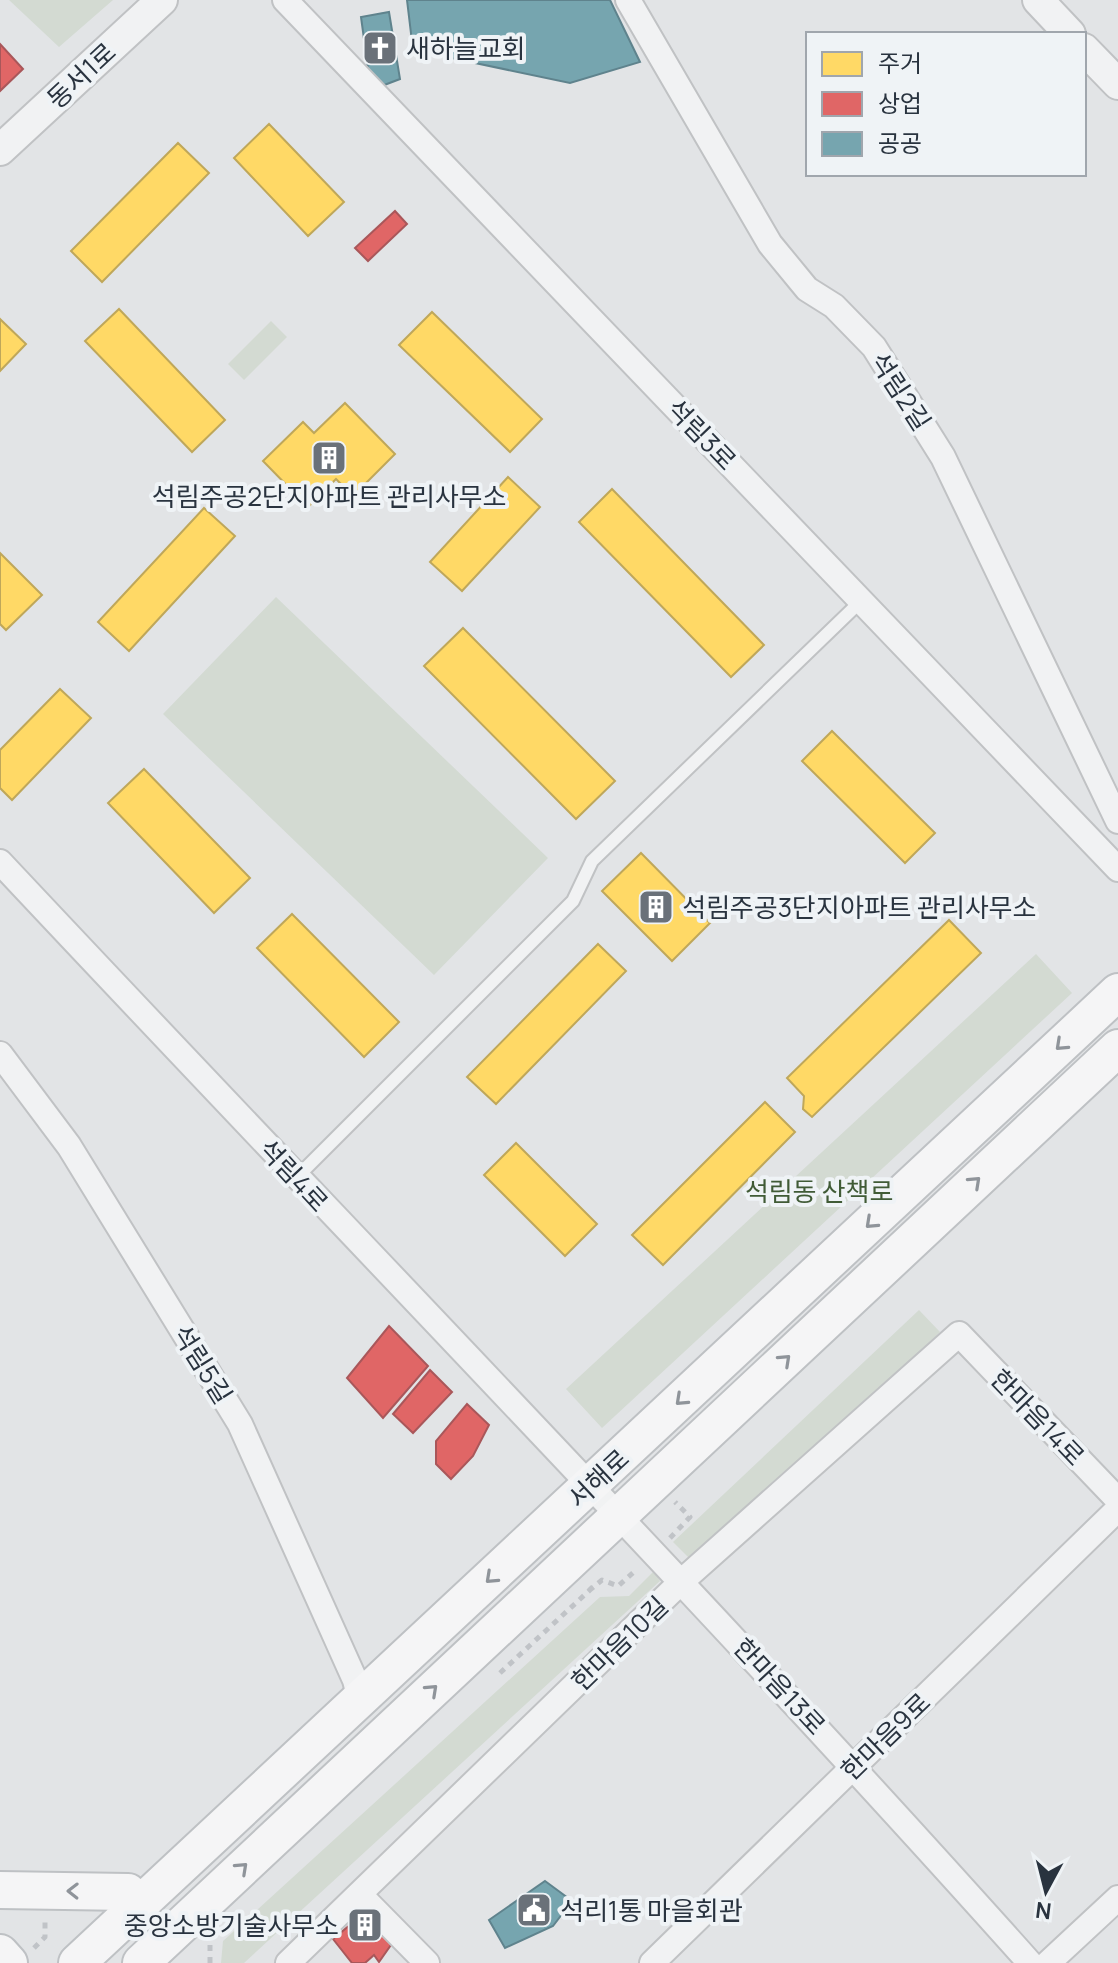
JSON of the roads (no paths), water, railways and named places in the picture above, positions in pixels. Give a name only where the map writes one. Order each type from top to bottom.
[{"type":"main road","name":"서해로","points":[[77,1963],[1118,992]]},
{"type":"main road","name":"서해로","points":[[141,1963],[1118,1048]]},
{"type":"main road","points":[[0,1890],[128,1892],[141,1905]]},
{"type":"main road","points":[[181,1963],[185,1922]]},
{"type":"main road","points":[[0,1953],[9,1963]]},
{"type":"street","name":"동서1로","points":[[0,150],[162,0]]},
{"type":"street","name":"석림3로","points":[[285,0],[1118,869]]},
{"type":"street","name":"석림2길","points":[[628,0],[770,244],[807,289],[834,306],[874,347],[943,457],[1118,821]]},
{"type":"street","points":[[1038,0],[1068,32]]},
{"type":"street","points":[[1086,51],[1118,84]]},
{"type":"street","name":"석림4로","points":[[0,862],[589,1486]]},
{"type":"street","name":"석림5길","points":[[0,1054],[69,1146],[240,1424],[355,1680],[360,1700]]},
{"type":"street","name":"한마음14로","points":[[959,1334],[1118,1500]]},
{"type":"street","name":"한마음10길","points":[[288,1963],[682,1581],[959,1334]]},
{"type":"street","name":"한마음13로","points":[[589,1486],[854,1766],[1030,1963]]},
{"type":"street","name":"한마음9로","points":[[652,1963],[1118,1509]]},
{"type":"street","points":[[360,1895],[427,1963]]},
{"type":"street","points":[[1048,1963],[1118,1898]]},
{"type":"lane","points":[[296,1178],[573,901],[592,861],[861,601]]},
{"type":"place","name":"새하늘교회","points":[[380,48]]},
{"type":"place","name":"석림주공2단지아파트 관리사무소","points":[[329,458]]},
{"type":"place","name":"석림주공3단지아파트 관리사무소","points":[[656,907]]},
{"type":"place","name":"석리1통 마을회관","points":[[534,1910]]},
{"type":"place","name":"중앙소방기술사무소","points":[[365,1925]]},
{"type":"park label","name":"석림동 산책로","points":[[819,1191]]}]
